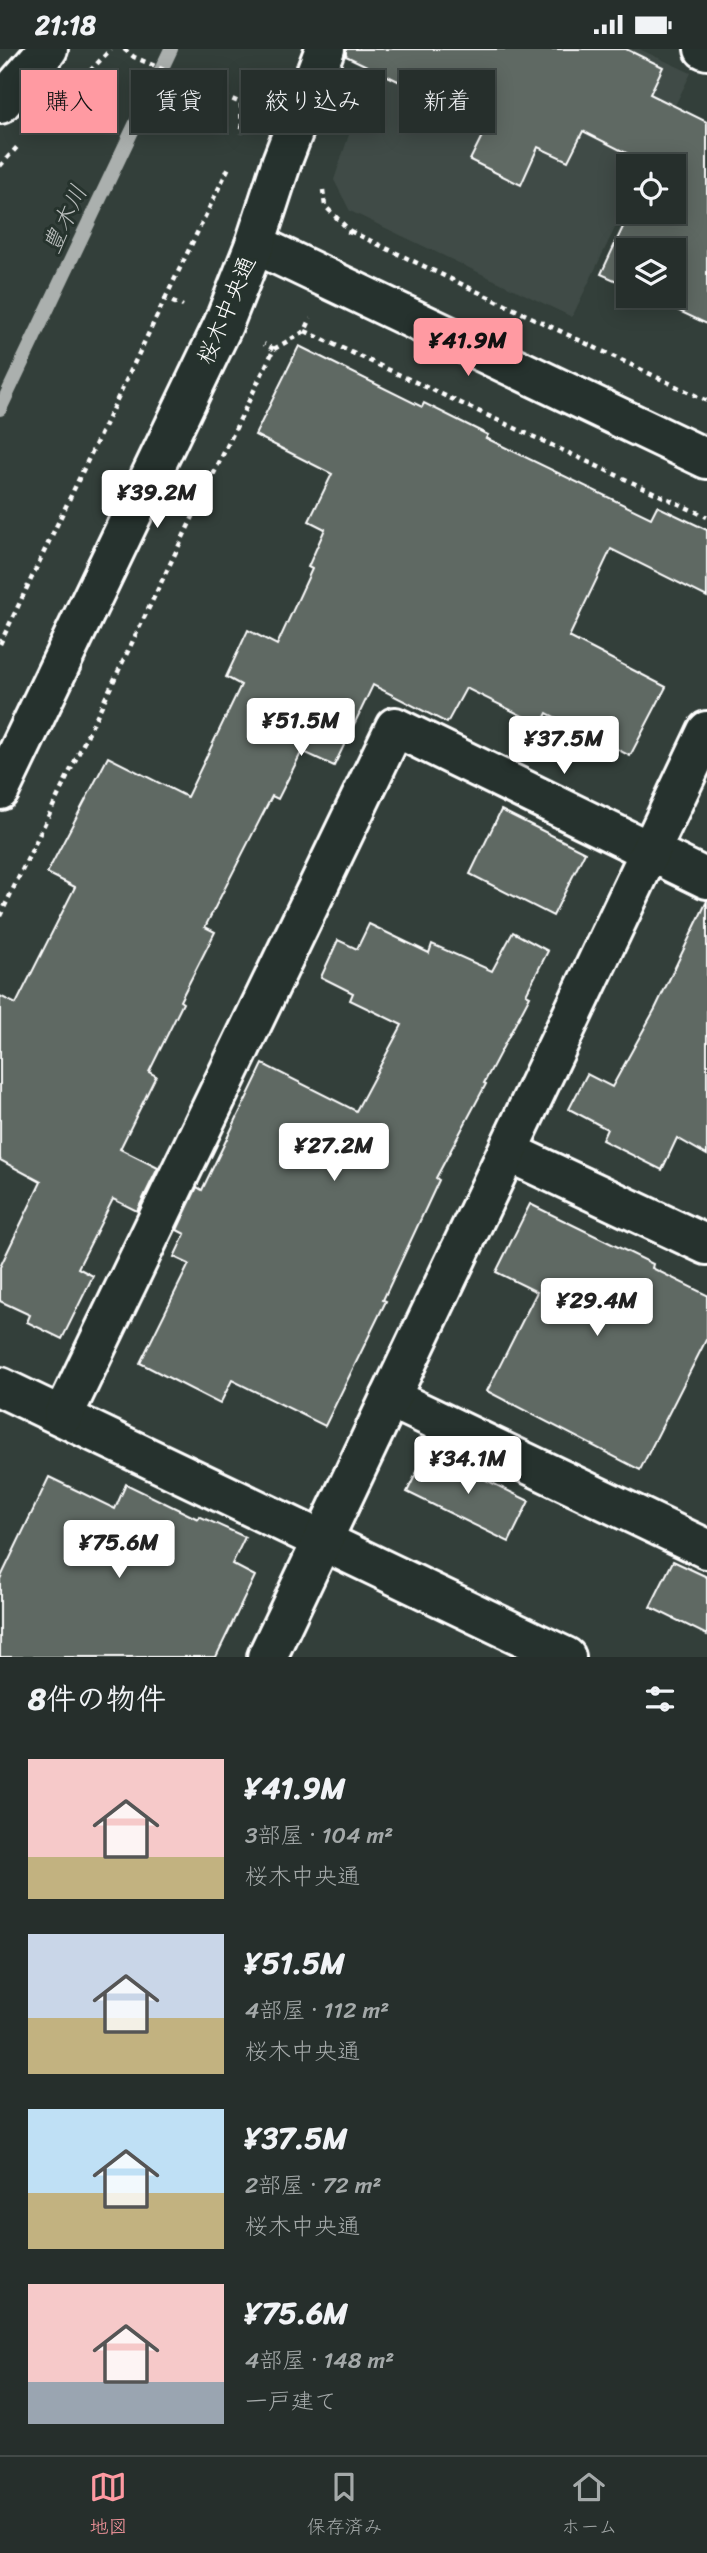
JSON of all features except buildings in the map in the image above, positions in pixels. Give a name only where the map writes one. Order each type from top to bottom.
[{"type":"street","points":[[0,104],[48,49]]},
{"type":"street","points":[[255,244],[282,161],[325,49]]},
{"type":"street","name":"桜木中央通","points":[[0,790],[223,325],[255,244],[707,459]]},
{"type":"street","points":[[63,1416],[395,727],[707,879]]},
{"type":"street","points":[[267,1657],[707,731]]},
{"type":"street","points":[[508,1152],[707,1245]]},
{"type":"street","points":[[0,1387],[566,1657]]},
{"type":"street","points":[[390,1398],[707,1549]]},
{"type":"path","points":[[124,49],[134,57],[163,70]]},
{"type":"path","points":[[165,299],[230,166]]},
{"type":"path","points":[[350,231],[707,401]]},
{"type":"path","points":[[305,331],[707,517]]},
{"type":"shaded area","points":[[382,49],[639,49],[691,73],[651,154],[616,154],[617,224],[572,317],[350,211],[334,180],[349,133],[385,133],[385,70],[373,70]]},
{"type":"waterway","name":"豊木川","points":[[0,409],[171,49]]}]
